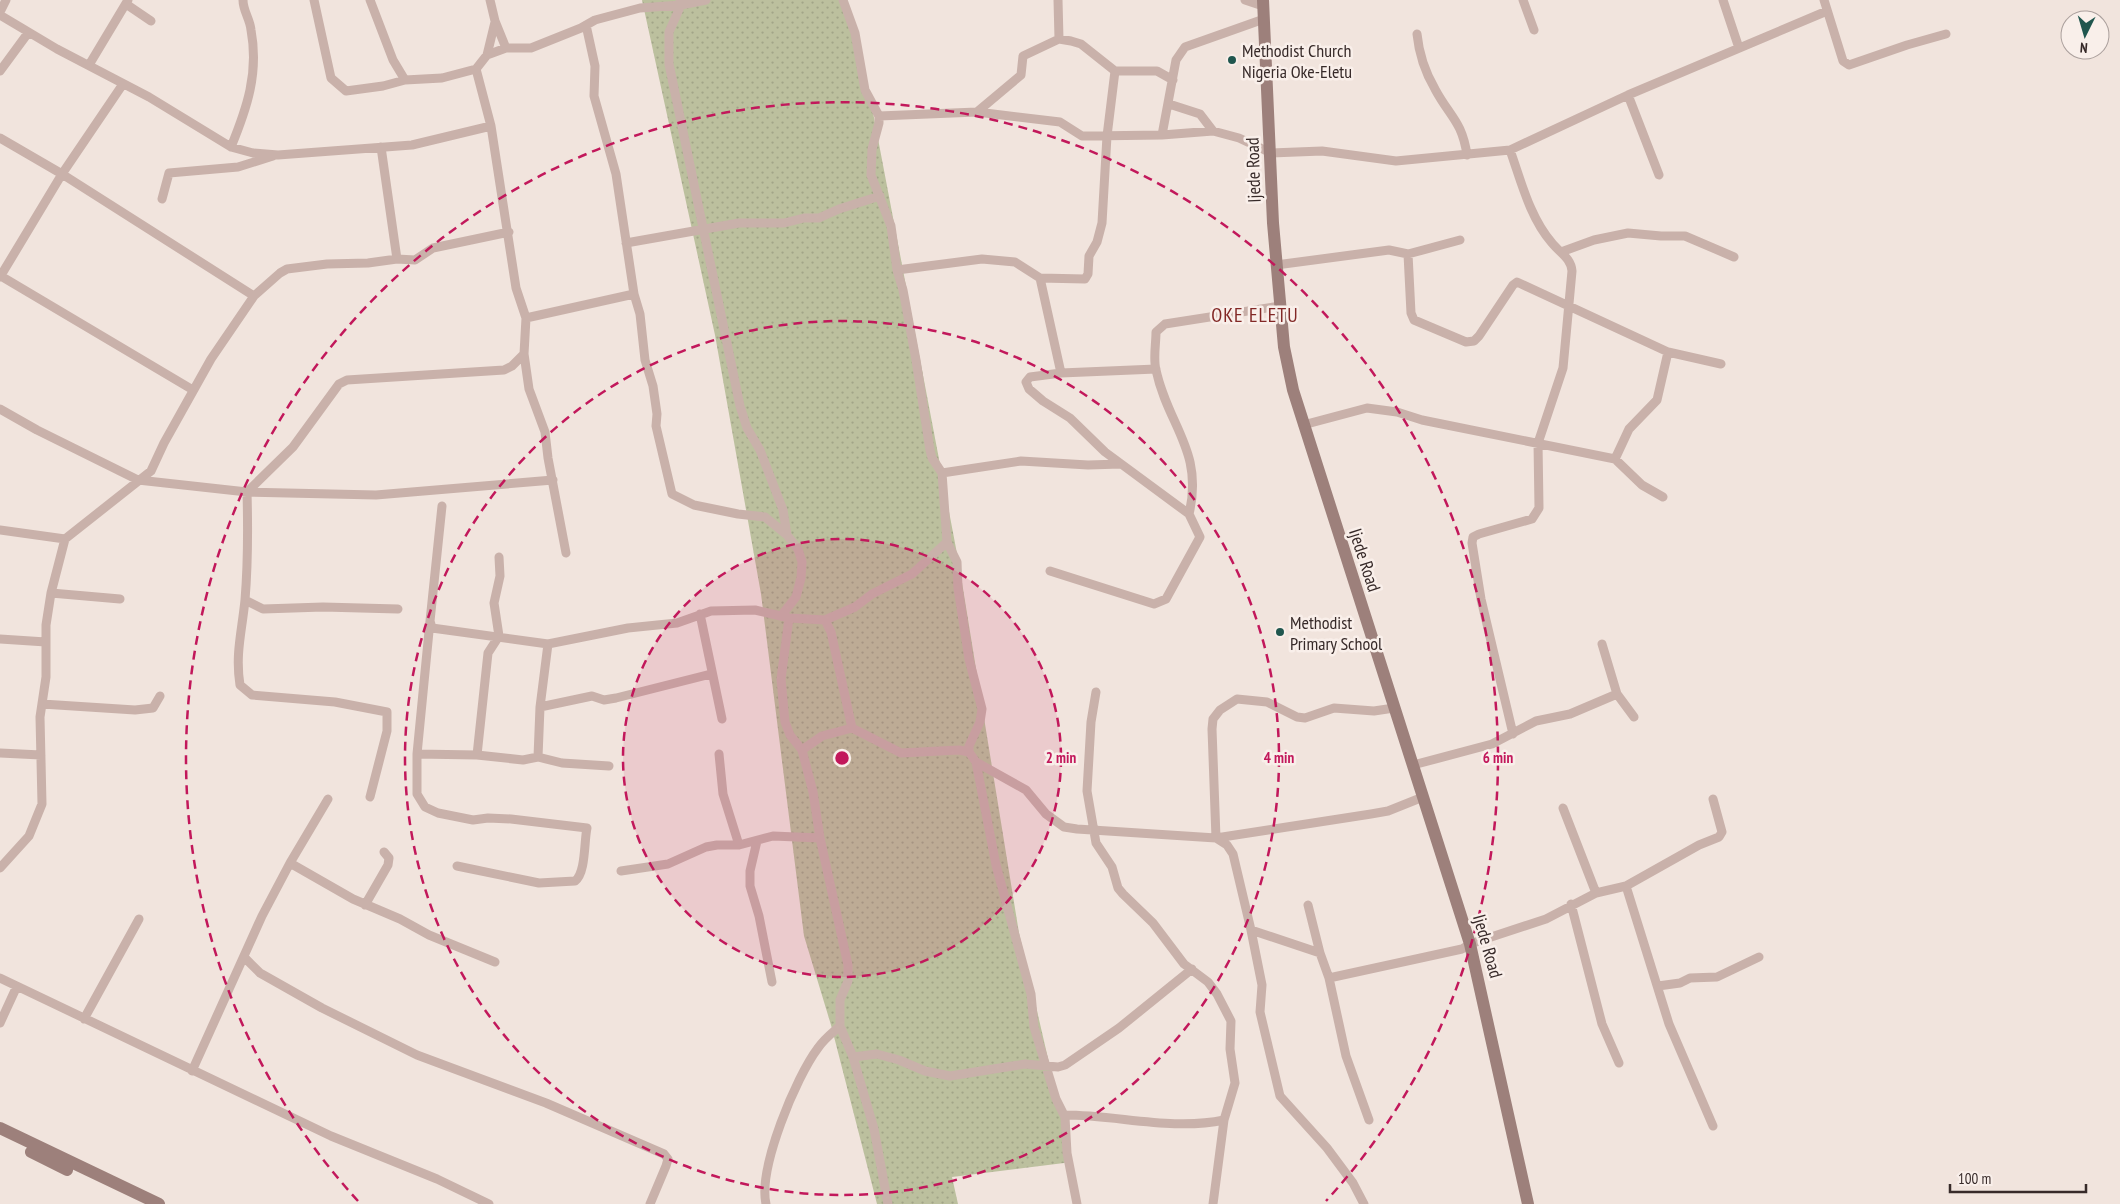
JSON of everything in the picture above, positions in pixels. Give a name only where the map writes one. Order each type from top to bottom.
[{"type":"main road","name":"Ijede Road","points":[[1263,3],[1276,265],[1284,347],[1293,390],[1470,944],[1528,1204]]},
{"type":"main road","points":[[0,1128],[159,1204]]},
{"type":"main road","points":[[0,1136],[49,1162],[141,1204]]},
{"type":"street","points":[[6,0],[0,14],[28,33],[149,97],[231,147],[253,153],[278,155],[412,145],[491,126]]},
{"type":"street","points":[[231,147],[247,108],[253,74],[252,31],[243,0]]},
{"type":"street","points":[[314,0],[331,78],[346,91],[383,86],[405,80],[442,78],[476,68],[487,55],[495,21]]},
{"type":"street","points":[[370,0],[393,60],[405,80]]},
{"type":"street","points":[[490,0],[495,21],[506,48]]},
{"type":"street","points":[[487,55],[506,48],[531,48],[586,26],[595,20],[640,8],[706,0]]},
{"type":"street","points":[[843,0],[855,33],[865,90],[879,116],[880,123],[872,149],[871,175],[891,226],[897,270],[903,290],[916,360],[930,450],[932,458],[942,473],[947,542],[958,562],[958,588],[969,659],[982,709],[978,732],[969,749]]},
{"type":"street","points":[[1058,0],[1059,39]]},
{"type":"street","points":[[1245,0],[1263,3]]},
{"type":"street","points":[[1523,0],[1534,30]]},
{"type":"street","points":[[1723,0],[1739,48]]},
{"type":"street","points":[[1824,0],[1843,61],[1849,65],[1946,34]]},
{"type":"street","points":[[89,65],[127,2],[151,22]]},
{"type":"street","points":[[680,3],[669,32],[669,64],[740,406],[747,428],[760,450],[780,502],[787,535]]},
{"type":"street","points":[[879,116],[977,112],[1060,122],[1082,136],[1162,135],[1213,131],[1239,138],[1271,153],[1322,151],[1396,161],[1467,155],[1510,150],[1628,95],[1827,11]]},
{"type":"street","points":[[1162,135],[1176,60],[1185,47],[1264,19]]},
{"type":"street","points":[[586,26],[595,66],[594,96],[616,174],[634,294],[640,314],[645,360],[653,386],[657,414],[656,426],[672,494],[694,505],[738,514],[765,517],[787,535],[798,549],[802,562],[801,578],[796,597],[785,617],[781,679],[784,710],[790,735],[802,750],[813,792],[820,838],[848,965],[848,981],[840,1000],[840,1026],[853,1057],[874,1129],[888,1204]]},
{"type":"street","points":[[0,71],[28,33]]},
{"type":"street","points":[[1417,34],[1419,55],[1435,90],[1462,129],[1467,155]]},
{"type":"street","points":[[977,112],[1020,75],[1024,56],[1059,39],[1080,44],[1115,71],[1157,71],[1173,80]]},
{"type":"street","points":[[476,68],[491,126],[509,232],[516,288],[526,318],[524,354],[529,389],[545,432],[566,553]]},
{"type":"street","points":[[897,270],[982,259],[1015,262],[1040,278],[1081,280],[1088,274],[1089,256],[1102,223],[1107,136],[1115,71]]},
{"type":"street","points":[[123,84],[62,174],[0,277],[193,390]]},
{"type":"street","points":[[1628,95],[1659,175]]},
{"type":"street","points":[[1169,104],[1200,114],[1213,131]]},
{"type":"street","points":[[0,138],[62,174],[254,296]]},
{"type":"street","points":[[380,147],[397,258]]},
{"type":"street","points":[[1510,150],[1529,203],[1539,224],[1551,242],[1572,264],[1561,378],[1548,409],[1538,443],[1539,508],[1532,519],[1479,534],[1473,537],[1472,543],[1481,599],[1513,734]]},
{"type":"street","points":[[162,199],[169,173],[238,167],[278,155]]},
{"type":"street","points":[[626,243],[703,228],[739,224],[784,223],[804,218],[819,218],[839,208],[880,196]]},
{"type":"street","points":[[0,868],[26,840],[40,813],[42,804],[40,718],[46,677],[46,642],[51,593],[64,539],[156,464],[164,443],[193,390],[254,296],[287,269],[397,258],[415,260],[433,248],[509,232]]},
{"type":"street","points":[[1561,252],[1594,240],[1628,233],[1685,236],[1734,257]]},
{"type":"street","points":[[1276,265],[1389,250],[1408,254],[1460,240]]},
{"type":"street","points":[[1408,254],[1414,320],[1466,342],[1474,341],[1479,336],[1513,285],[1517,282],[1569,308],[1668,352],[1721,364]]},
{"type":"street","points":[[1040,278],[1061,373]]},
{"type":"street","points":[[526,318],[634,294]]},
{"type":"street","points":[[1189,514],[1193,495],[1190,458],[1156,370],[1156,332],[1164,324],[1280,306]]},
{"type":"street","points":[[1615,459],[1635,421],[1653,407],[1657,400],[1668,352]]},
{"type":"street","points":[[370,798],[387,730],[387,712],[335,702],[252,695],[240,685],[237,654],[245,600],[249,525],[247,492],[293,447],[339,384],[347,380],[504,370],[512,366],[524,354]]},
{"type":"street","points":[[1050,571],[1154,604],[1161,603],[1166,599],[1200,537],[1189,514],[1121,464],[1070,418],[1029,389],[1026,382],[1030,378],[1061,373],[1156,370]]},
{"type":"street","points":[[0,409],[37,430],[138,480],[247,492],[376,495],[553,480]]},
{"type":"street","points":[[1303,425],[1353,411],[1379,409],[1422,420],[1615,459],[1642,485],[1663,497]]},
{"type":"street","points":[[942,473],[1021,461],[1088,465],[1121,464]]},
{"type":"street","points":[[442,506],[417,754],[417,794],[425,806],[438,813],[473,820],[488,818],[511,819],[587,828],[582,870],[580,877],[575,880],[539,883],[457,866]]},
{"type":"street","points":[[0,530],[64,539]]},
{"type":"street","points":[[430,621],[432,628],[440,630],[499,636],[548,644],[628,628],[677,623],[710,611],[755,610],[785,617],[825,620],[847,611],[872,594],[900,581],[916,570],[947,542]]},
{"type":"street","points":[[477,755],[488,653],[499,636],[494,602],[500,576],[499,557]]},
{"type":"street","points":[[51,593],[120,599]]},
{"type":"street","points":[[245,600],[263,609],[323,607],[398,609]]},
{"type":"street","points":[[700,614],[711,674],[722,719]]},
{"type":"street","points":[[825,620],[831,632],[852,728]]},
{"type":"street","points":[[0,639],[46,642]]},
{"type":"street","points":[[538,757],[540,707],[548,644]]},
{"type":"street","points":[[1602,644],[1617,694],[1634,717]]},
{"type":"street","points":[[540,707],[592,696],[604,700],[616,698],[711,674]]},
{"type":"street","points":[[1096,692],[1091,722],[1087,791],[1096,843],[1112,867],[1123,894],[1153,923],[1184,964],[1208,982],[1218,994],[1231,1021],[1230,1049],[1235,1083],[1224,1120],[1214,1204]]},
{"type":"street","points":[[1412,766],[1492,744],[1536,721],[1570,714],[1617,694]]},
{"type":"street","points":[[42,704],[135,710],[153,708],[160,696]]},
{"type":"street","points":[[1216,838],[1212,729],[1213,719],[1225,706],[1237,699],[1267,702],[1297,717],[1305,718],[1334,708],[1374,711],[1394,708]]},
{"type":"street","points":[[802,750],[822,736],[852,728],[901,753],[969,749]]},
{"type":"street","points":[[969,749],[976,762],[996,864],[1031,994],[1034,1028],[1044,1066],[1056,1099],[1065,1116],[1067,1153],[1077,1204]]},
{"type":"street","points":[[0,754],[41,755]]},
{"type":"street","points":[[417,754],[477,755],[522,760],[538,757],[562,763],[609,766]]},
{"type":"street","points":[[719,754],[723,794],[739,845]]},
{"type":"street","points":[[976,762],[1026,790],[1046,814],[1064,827],[1093,830],[1216,838],[1388,811],[1423,798]]},
{"type":"street","points":[[1329,978],[1462,949],[1470,944],[1535,924],[1571,904],[1596,893],[1626,886],[1699,845],[1719,837],[1722,832],[1713,798]]},
{"type":"street","points":[[192,1072],[244,957],[290,863],[328,799]]},
{"type":"street","points":[[1564,808],[1596,893]]},
{"type":"street","points":[[621,871],[668,864],[706,848],[739,845],[773,836],[820,838]]},
{"type":"street","points":[[1216,838],[1227,845],[1233,854],[1262,985],[1260,1012],[1280,1096],[1327,1148],[1353,1183],[1364,1204]]},
{"type":"street","points":[[757,841],[750,871],[750,886],[759,916],[772,982]]},
{"type":"street","points":[[365,904],[388,866],[389,858],[384,852]]},
{"type":"street","points":[[290,863],[365,904],[400,919],[429,935],[495,962]]},
{"type":"street","points":[[1626,886],[1672,1033],[1713,1126]]},
{"type":"street","points":[[1571,904],[1602,1024],[1619,1063]]},
{"type":"street","points":[[1308,906],[1320,953],[1329,978],[1346,1056],[1369,1120]]},
{"type":"street","points":[[84,1019],[139,920]]},
{"type":"street","points":[[1251,930],[1320,953]]},
{"type":"street","points":[[244,957],[260,973],[322,1008],[417,1055],[546,1103],[664,1154],[668,1159],[650,1204]]},
{"type":"street","points":[[1658,986],[1680,983],[1690,978],[1717,977],[1759,957]]},
{"type":"street","points":[[853,1057],[884,1056],[925,1071],[950,1076],[970,1075],[1018,1064],[1058,1067],[1065,1065],[1119,1028],[1192,969]]},
{"type":"street","points":[[0,978],[192,1072],[331,1136],[437,1179],[489,1204]]},
{"type":"street","points":[[0,1022],[17,986]]},
{"type":"street","points":[[766,1204],[767,1168],[772,1144],[814,1055],[823,1042],[840,1026]]},
{"type":"street","points":[[1065,1116],[1090,1115],[1188,1125],[1224,1120]]},
{"type":"green space","points":[[642,0],[847,0],[867,81],[959,564],[1019,933],[1072,1162],[952,1177],[958,1204],[877,1204],[831,1025],[804,936],[761,594],[715,335]]},
{"type":"place","name":"Methodist Church Nigeria Oke-Eletu","points":[[1232,60]]},
{"type":"place","name":"Methodist Primary School","points":[[1280,632]]},
{"type":"district","name":"OKE ELETU","points":[[1255,315]]}]
